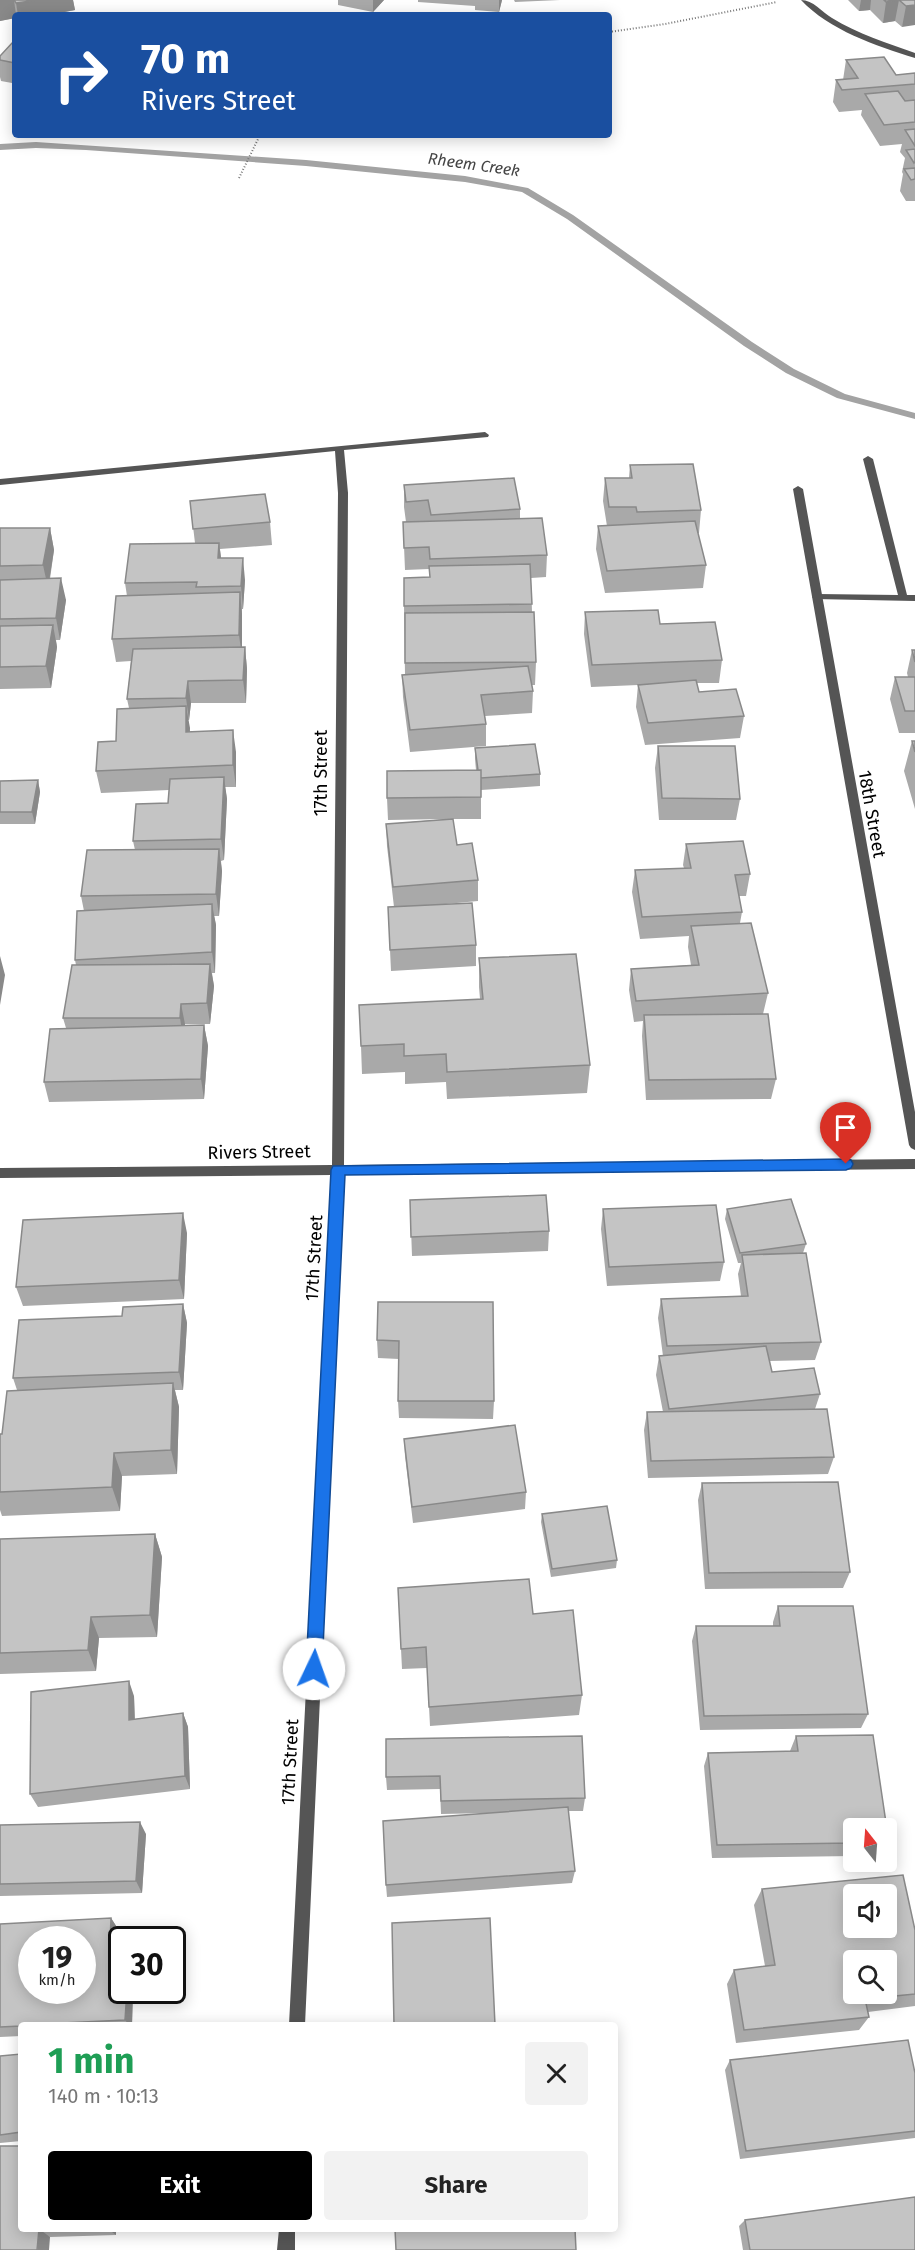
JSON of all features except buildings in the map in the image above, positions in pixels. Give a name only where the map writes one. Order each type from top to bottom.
[{"type":"street","points":[[804,0],[813,9],[846,27],[915,56]]},
{"type":"street","points":[[0,482],[485,435]]},
{"type":"street","name":"17th Street","points":[[297,2022],[338,1170],[343,493],[339,448]]},
{"type":"street","points":[[868,459],[903,597]]},
{"type":"street","name":"18th Street","points":[[798,489],[915,1144]]},
{"type":"street","points":[[817,597],[915,598]]},
{"type":"street","name":"Rivers Street","points":[[0,1173],[915,1164]]},
{"type":"street","points":[[286,2250],[287,2232]]},
{"type":"path","points":[[612,33],[781,2]]},
{"type":"path","points":[[239,178],[258,138]]},
{"type":"waterway","name":"Rheem Creek","points":[[0,147],[36,145],[86,147],[306,163],[465,179],[525,190],[570,217],[748,344],[790,371],[841,396],[915,416]]},
{"type":"route","points":[[314,1669],[338,1170],[846,1164]]}]
